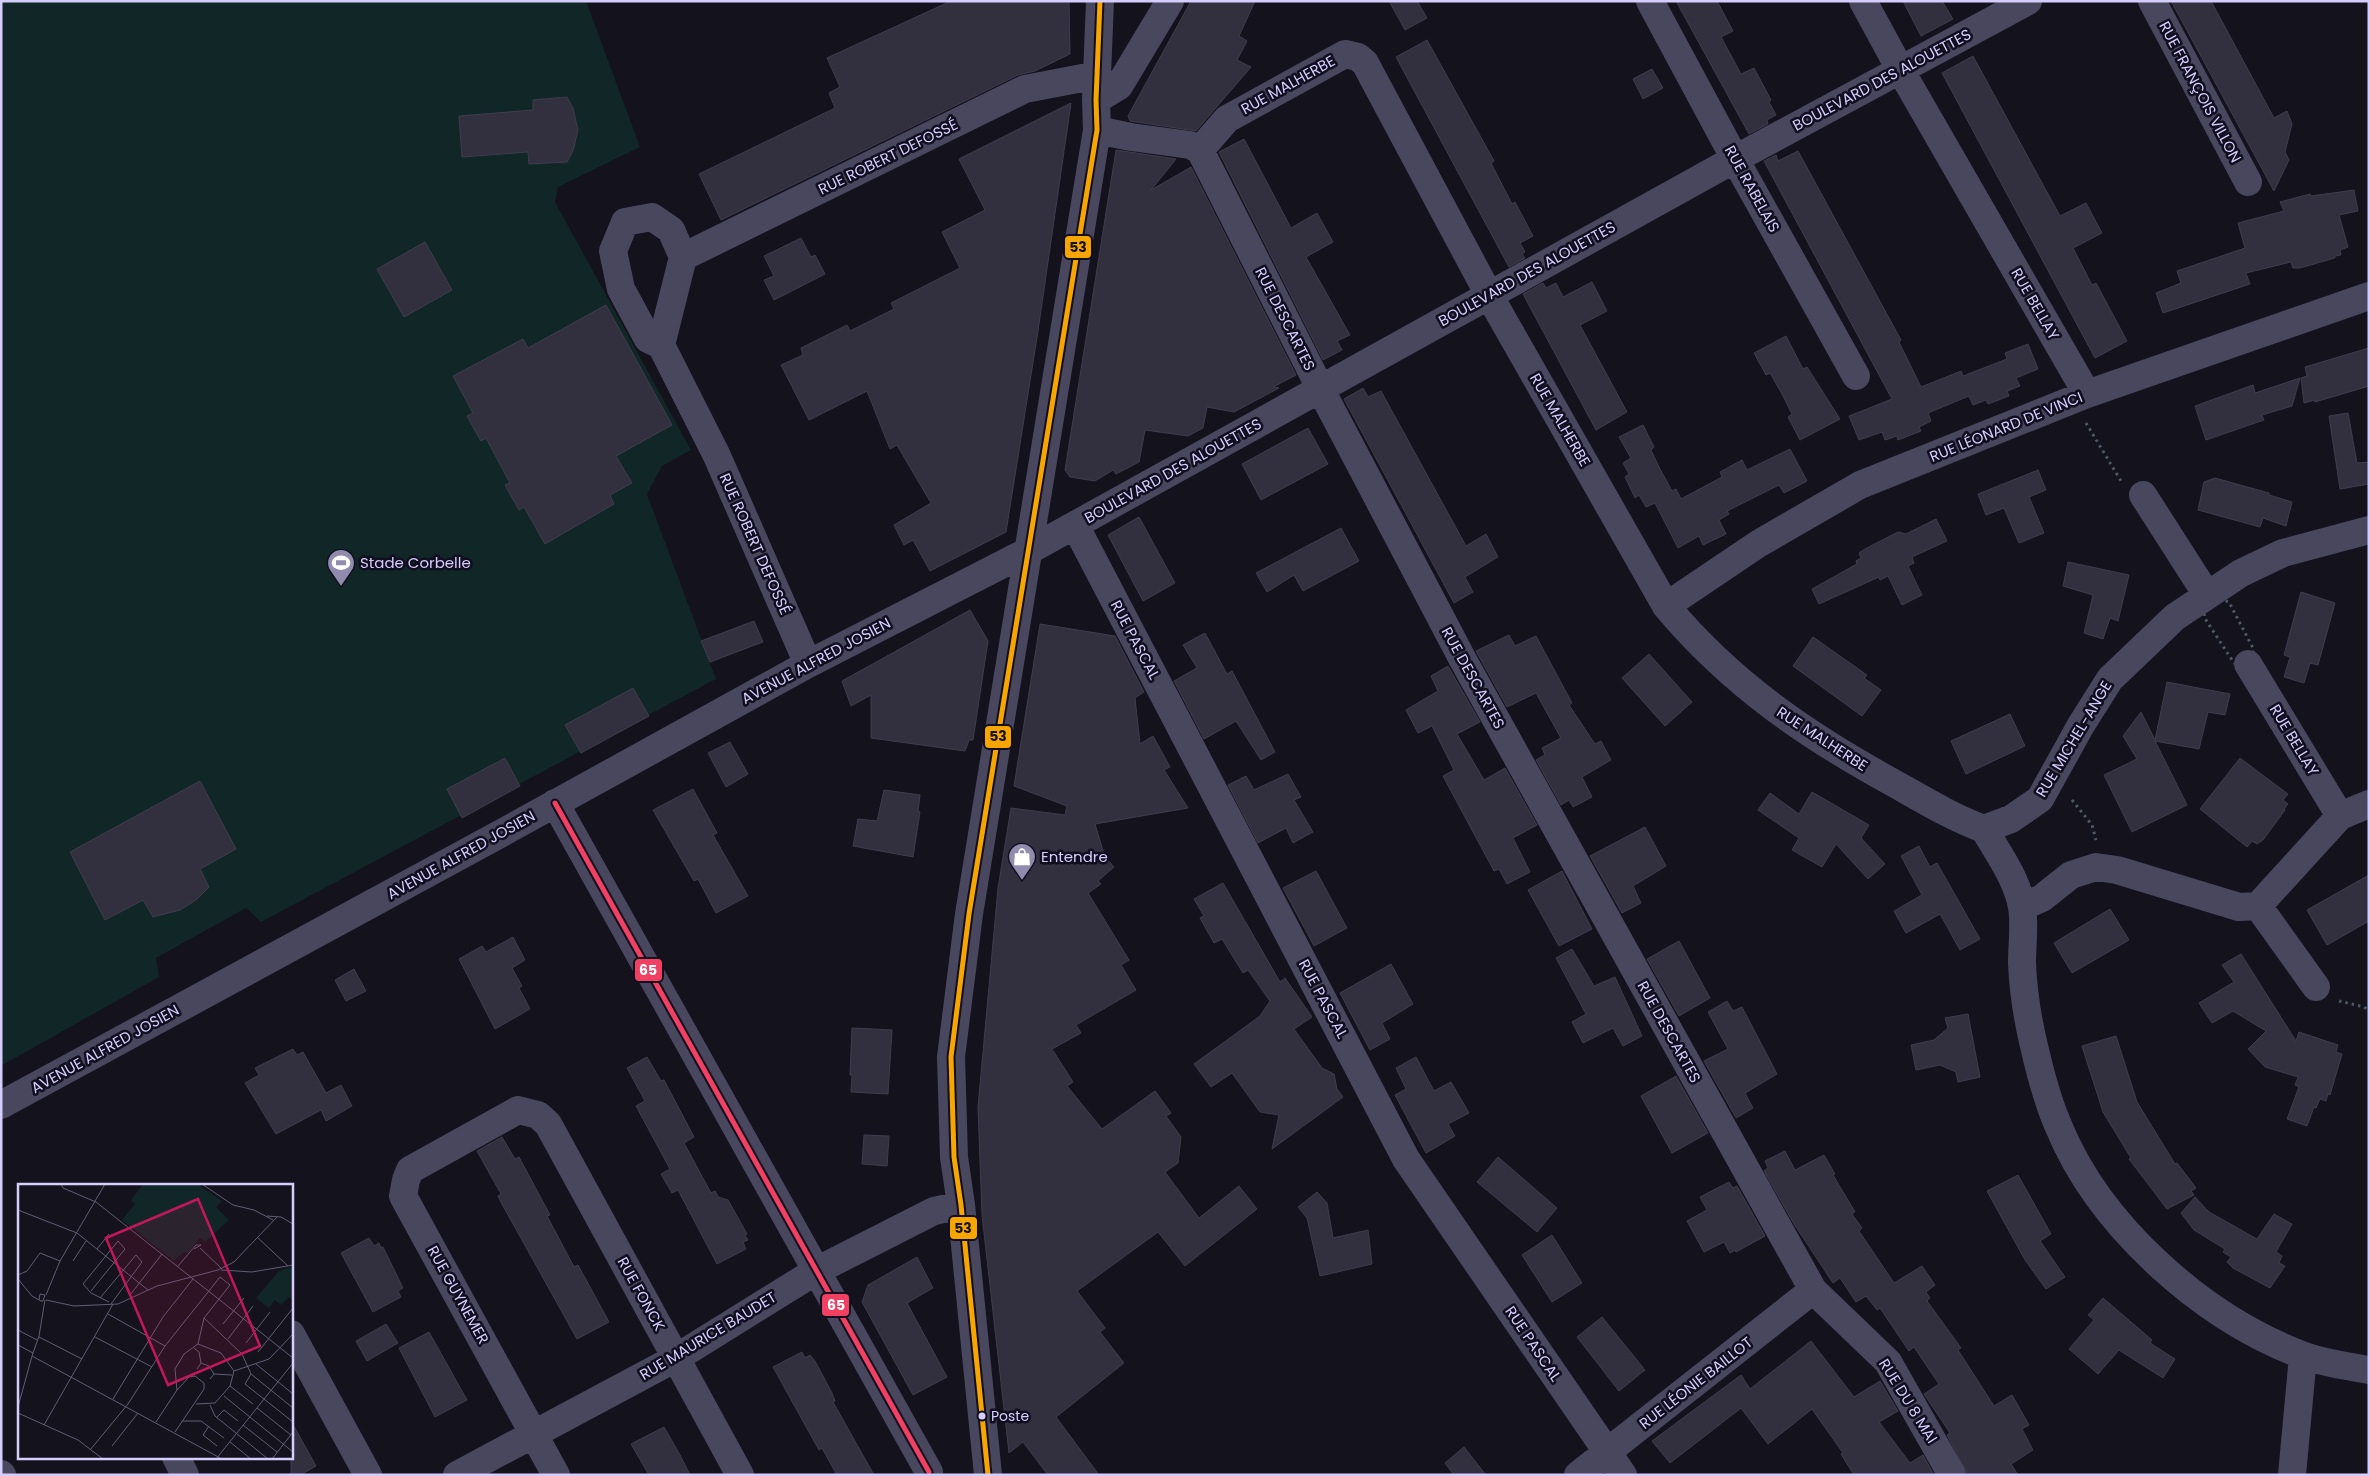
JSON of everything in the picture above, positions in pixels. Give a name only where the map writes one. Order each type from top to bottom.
[{"type":"street","points":[[988,1475],[961,1204],[954,1157],[951,1057],[969,914],[1097,130],[1100,1]]},
{"type":"street","points":[[1097,87],[1119,86],[1170,1]]},
{"type":"street","name":"RUE RABELAIS","points":[[1650,1],[1735,159],[1856,376]]},
{"type":"street","name":"RUE BELLAY","points":[[1863,1],[1900,71],[2087,394]]},
{"type":"street","name":"BOULEVARD DES ALOUETTES","points":[[1028,550],[1321,390],[1735,159],[2028,1]]},
{"type":"street","name":"RUE FRANÇOIS VILLON","points":[[2152,1],[2248,182]]},
{"type":"street","name":"RUE MALHERBE","points":[[1200,150],[1227,118],[1345,54],[1358,57],[1365,63],[1489,295],[1666,606],[1689,633],[1726,670],[1778,711],[1818,739],[1875,773],[1963,821],[1984,829]]},
{"type":"street","name":"RUE ROBERT DEFOSSÉ","points":[[808,664],[717,456],[661,345],[648,339],[621,289],[613,251],[625,222],[652,217],[671,230],[683,258],[1025,89],[1097,87]]},
{"type":"street","points":[[1097,130],[1190,145],[1200,150]]},
{"type":"street","name":"RUE DESCARTES","points":[[1200,150],[1321,390],[1463,660],[1813,1290]]},
{"type":"street","points":[[661,345],[683,258]]},
{"type":"street","name":"RUE LÉONARD DE VINCI","points":[[1666,606],[1758,544],[1860,485],[2087,394],[2369,296]]},
{"type":"street","points":[[2143,495],[2208,595]]},
{"type":"street","name":"RUE PASCAL","points":[[1075,525],[1406,1159],[1623,1475]]},
{"type":"street","name":"RUE MICHEL-ANGE","points":[[1984,829],[2011,819],[2040,799],[2081,725],[2110,679],[2175,617],[2241,573],[2283,553],[2369,530]]},
{"type":"street","name":"AVENUE ALFRED JOSIEN","points":[[1,1105],[808,664],[1028,550]]},
{"type":"street","name":"RUE BELLAY","points":[[2248,664],[2340,816]]},
{"type":"street","points":[[555,803],[929,1472]]},
{"type":"street","points":[[2022,907],[2042,898],[2071,875],[2096,867],[2117,870],[2239,907],[2258,906],[2340,816],[2369,804]]},
{"type":"street","points":[[1984,829],[2011,876],[2022,907],[2022,966],[2033,1044],[2058,1126],[2078,1164],[2104,1202],[2136,1243],[2191,1293],[2238,1325],[2303,1356],[2369,1370]]},
{"type":"street","points":[[2258,906],[2316,987]]},
{"type":"street","name":"RUE GUYNEMER","points":[[538,1115],[518,1110],[466,1137],[410,1170],[403,1196],[556,1475]]},
{"type":"street","name":"RUE FONCK","points":[[538,1115],[548,1124],[740,1475]]},
{"type":"street","name":"RUE MAURICE BAUDET","points":[[457,1475],[676,1358],[816,1271],[934,1211],[961,1204]]},
{"type":"street","name":"RUE LÉONIE BAILLOT","points":[[1578,1475],[1813,1290]]},
{"type":"street","name":"RUE DU 8 MAI","points":[[1813,1290],[1888,1362],[1952,1475]]},
{"type":"street","points":[[292,1336],[368,1475]]},
{"type":"street","points":[[2292,1475],[2303,1356]]},
{"type":"street","points":[[176,1458],[185,1475]]},
{"type":"path","points":[[2087,394],[2082,417],[2120,480],[2143,495]]},
{"type":"path","points":[[2208,595],[2229,602],[2254,650],[2248,664],[2234,663],[2204,617],[2208,595]]},
{"type":"path","points":[[2051,781],[2080,807],[2092,825],[2102,868]]},
{"type":"green space","name":"Stade Corbelle","points":[[1,1],[586,1],[640,147],[558,187],[555,202],[691,450],[662,466],[647,494],[716,679],[261,922],[246,908],[156,958],[159,977],[1,1066]]},
{"type":"building","points":[[951,1],[1069,1],[1070,54],[1035,71],[1018,75],[721,220],[699,174],[835,108],[829,93],[840,87],[827,58]]},
{"type":"building","points":[[1191,1],[1255,1],[1239,36],[1247,41],[1237,60],[1251,67],[1196,131],[1130,121],[1128,116]]},
{"type":"building","points":[[1389,1],[1417,1],[1427,18],[1405,30]]},
{"type":"building","points":[[1676,1],[1717,1],[1733,31],[1721,37],[1741,74],[1754,68],[1771,100],[1769,102],[1776,115],[1767,120],[1768,124],[1749,134]]},
{"type":"building","points":[[1903,1],[1942,1],[1953,19],[1921,36]]},
{"type":"building","points":[[2171,1],[2211,1],[2274,118],[2287,111],[2292,124],[2285,152],[2289,160],[2274,191]]},
{"type":"building","points":[[1427,40],[1494,161],[1491,163],[1512,204],[1515,202],[1533,236],[1520,243],[1525,252],[1522,254],[1525,258],[1509,267],[1396,57]]},
{"type":"building","points":[[1973,56],[2060,216],[2086,203],[2102,233],[2073,248],[2092,285],[2096,283],[2127,341],[2095,358],[1942,73]]},
{"type":"building","points":[[1652,69],[1663,88],[1643,99],[1633,79]]},
{"type":"building","points":[[567,97],[573,108],[578,130],[573,151],[567,162],[529,164],[528,152],[462,157],[459,116],[533,110],[533,100]]},
{"type":"building","points":[[1071,103],[1038,331],[1006,532],[930,571],[913,540],[904,545],[894,525],[931,503],[897,445],[890,449],[867,391],[809,420],[781,365],[803,355],[801,348],[847,325],[850,331],[894,309],[891,303],[960,268],[942,232],[985,210],[959,159]]},
{"type":"building","points":[[1244,139],[1291,228],[1317,213],[1333,242],[1306,257],[1350,335],[1337,341],[1342,350],[1323,360],[1219,152]]},
{"type":"building","points":[[1116,150],[1176,159],[1151,190],[1191,167],[1296,375],[1273,387],[1279,388],[1234,412],[1207,407],[1203,428],[1188,436],[1145,430],[1139,462],[1116,474],[1113,470],[1095,481],[1070,477],[1065,470]]},
{"type":"building","points":[[1798,151],[1901,340],[1899,342],[1921,387],[1961,371],[1963,376],[2007,359],[2005,353],[2028,344],[2038,369],[2016,378],[2020,386],[2007,391],[2009,396],[1988,404],[1986,400],[1973,405],[1969,396],[1928,413],[1931,421],[1919,427],[1921,431],[1898,440],[1897,436],[1885,440],[1882,432],[1859,440],[1849,416],[1892,399],[1764,161],[1776,155],[1778,161]]},
{"type":"building","points":[[2354,190],[2358,211],[2339,215],[2348,247],[2340,250],[2341,255],[2300,268],[2293,268],[2291,262],[2246,273],[2250,284],[2163,313],[2156,293],[2181,283],[2177,271],[2245,248],[2238,223],[2284,211],[2280,202],[2310,194],[2311,196]]},
{"type":"building","points":[[801,238],[811,257],[815,255],[825,274],[774,300],[764,280],[774,276],[764,256]]},
{"type":"building","points":[[425,242],[452,290],[404,317],[377,269]]},
{"type":"building","points":[[1592,282],[1607,311],[1580,325],[1627,412],[1596,430],[1523,294],[1543,283],[1546,288],[1556,283],[1563,297]]},
{"type":"building","points":[[606,305],[672,425],[616,456],[632,483],[610,495],[614,504],[545,544],[524,507],[519,510],[505,485],[510,483],[486,438],[481,441],[467,416],[473,413],[453,376],[523,339],[528,348]]},
{"type":"building","points":[[1786,336],[1803,369],[1807,367],[1840,419],[1800,440],[1788,417],[1792,414],[1782,394],[1770,373],[1766,375],[1754,353]]},
{"type":"building","points":[[2369,348],[2369,386],[2315,402],[2315,400],[2304,403],[2301,378],[2307,376],[2305,367]]},
{"type":"building","points":[[2300,378],[2292,406],[2262,415],[2264,420],[2206,440],[2195,406],[2253,385],[2255,393]]},
{"type":"building","points":[[1363,388],[1368,397],[1381,391],[1466,546],[1486,534],[1498,557],[1465,577],[1473,592],[1454,603],[1344,399]]},
{"type":"building","points":[[2348,413],[2357,463],[2369,462],[2369,484],[2340,489],[2329,416]]},
{"type":"building","points":[[1643,425],[1654,447],[1651,450],[1659,467],[1672,491],[1676,489],[1681,499],[1722,477],[1720,472],[1742,460],[1747,470],[1790,449],[1807,481],[1784,493],[1779,485],[1727,511],[1729,514],[1719,520],[1726,534],[1703,545],[1699,536],[1678,548],[1655,503],[1646,507],[1639,495],[1635,498],[1625,477],[1629,474],[1623,463],[1631,458],[1619,437]]},
{"type":"building","points":[[1308,428],[1328,464],[1261,500],[1242,464]]},
{"type":"building","points":[[2038,470],[2046,490],[2029,497],[2044,533],[2019,543],[2004,508],[1986,515],[1978,494]]},
{"type":"building","points":[[2215,478],[2269,493],[2269,495],[2292,502],[2286,526],[2263,518],[2260,527],[2198,510],[2204,482]]},
{"type":"building","points":[[1139,517],[1175,583],[1143,601],[1108,535]]},
{"type":"building","points":[[1936,519],[1947,541],[1912,557],[1914,563],[1908,566],[1922,595],[1902,605],[1888,576],[1880,580],[1879,577],[1819,604],[1812,589],[1857,564],[1856,561],[1861,558],[1859,553],[1898,532],[1906,534]]},
{"type":"building","points":[[1341,528],[1359,561],[1303,591],[1294,575],[1267,592],[1256,573]]},
{"type":"building","points":[[2068,562],[2129,575],[2118,621],[2110,618],[2103,639],[2084,633],[2093,595],[2063,586]]},
{"type":"building","points":[[2301,592],[2335,603],[2318,665],[2310,663],[2304,683],[2284,677],[2290,657],[2284,655]]},
{"type":"building","points":[[970,610],[988,641],[973,740],[969,740],[965,751],[871,738],[871,695],[851,706],[842,681]]},
{"type":"building","points":[[754,621],[763,642],[710,662],[701,641]]},
{"type":"building","points":[[1040,624],[1115,636],[1144,692],[1135,698],[1140,744],[1153,736],[1170,767],[1164,770],[1188,808],[1095,824],[1105,857],[1114,867],[1098,881],[1101,884],[1088,893],[1129,960],[1121,965],[1136,990],[1076,1025],[1081,1033],[1052,1049],[1073,1082],[1067,1086],[1102,1129],[1155,1091],[1171,1113],[1166,1116],[1181,1137],[1178,1163],[1165,1172],[1199,1218],[1239,1186],[1257,1209],[1185,1266],[1158,1232],[1077,1291],[1105,1328],[1100,1332],[1124,1363],[1056,1417],[1099,1475],[1048,1475],[1023,1442],[1009,1453],[982,1215],[978,1107],[998,888],[1011,808],[1065,815],[1067,806],[1014,786]]},
{"type":"building","points":[[1205,633],[1227,674],[1232,671],[1275,752],[1261,760],[1236,721],[1204,739],[1174,681],[1197,668],[1183,645]]},
{"type":"building","points":[[1509,635],[1515,646],[1536,636],[1572,703],[1569,705],[1595,744],[1601,741],[1611,760],[1582,777],[1592,797],[1573,807],[1569,800],[1561,805],[1536,760],[1545,755],[1542,748],[1561,738],[1536,693],[1507,707],[1476,651]]},
{"type":"building","points":[[1813,637],[1867,675],[1864,678],[1881,690],[1862,716],[1793,666]]},
{"type":"building","points":[[1649,654],[1692,702],[1665,726],[1622,678]]},
{"type":"building","points":[[1448,666],[1480,722],[1457,734],[1484,780],[1505,768],[1537,825],[1513,838],[1530,872],[1507,884],[1499,869],[1494,871],[1443,776],[1454,770],[1432,726],[1418,733],[1406,710],[1438,691],[1431,676]]},
{"type":"building","points":[[2167,682],[2230,694],[2225,715],[2208,712],[2199,749],[2155,741],[2187,805],[2132,832],[2104,775],[2137,759],[2123,736],[2141,712],[2155,740]]},
{"type":"building","points":[[633,688],[649,716],[581,753],[565,725]]},
{"type":"building","points":[[2010,714],[2025,746],[1966,774],[1951,741]]},
{"type":"building","points":[[730,742],[748,774],[726,787],[708,753]]},
{"type":"building","points":[[505,758],[520,786],[462,818],[447,789]]},
{"type":"building","points":[[2240,758],[2288,794],[2283,800],[2288,804],[2285,810],[2263,840],[2257,844],[2252,841],[2247,847],[2200,809]]},
{"type":"building","points":[[1288,774],[1301,797],[1294,800],[1313,832],[1293,843],[1286,828],[1258,843],[1228,785],[1246,776],[1254,790]]},
{"type":"building","points":[[200,781],[236,849],[200,869],[209,887],[196,900],[180,910],[153,917],[143,900],[105,920],[70,852]]},
{"type":"building","points":[[693,789],[717,833],[713,835],[748,896],[716,913],[698,879],[694,881],[653,810]]},
{"type":"building","points":[[884,790],[920,795],[918,811],[920,812],[913,857],[853,846],[858,819],[877,821]]},
{"type":"building","points":[[1812,792],[1869,825],[1861,838],[1885,864],[1868,879],[1836,844],[1822,867],[1792,850],[1799,838],[1758,810],[1770,793],[1799,814]]},
{"type":"building","points":[[1645,827],[1666,866],[1633,886],[1641,903],[1622,913],[1590,856]]},
{"type":"building","points":[[1919,846],[1930,867],[1937,863],[1980,939],[1960,950],[1940,914],[1906,933],[1894,911],[1922,895],[1901,856]]},
{"type":"building","points":[[1316,871],[1347,928],[1314,946],[1283,888]]},
{"type":"building","points":[[1562,871],[1592,929],[1559,946],[1528,890]]},
{"type":"building","points":[[2369,875],[2369,921],[2327,945],[2307,910]]},
{"type":"building","points":[[1223,883],[1280,982],[1285,978],[1312,1017],[1294,1029],[1322,1068],[1334,1074],[1337,1089],[1343,1097],[1272,1149],[1279,1115],[1260,1112],[1232,1073],[1211,1087],[1194,1064],[1260,1016],[1270,1001],[1248,970],[1243,973],[1222,939],[1214,943],[1200,918],[1204,916],[1194,899]]},
{"type":"building","points":[[2110,909],[2129,940],[2072,973],[2054,943]]},
{"type":"building","points":[[513,937],[525,960],[512,968],[522,986],[519,988],[530,1009],[495,1029],[459,959],[482,946],[486,952]]},
{"type":"building","points":[[1679,941],[1710,998],[1679,1016],[1647,959]]},
{"type":"building","points":[[1572,949],[1594,986],[1615,977],[1642,1036],[1623,1046],[1613,1028],[1583,1043],[1572,1022],[1586,1014],[1556,958]]},
{"type":"building","points":[[2241,954],[2296,1041],[2299,1032],[2338,1045],[2336,1052],[2342,1054],[2330,1095],[2328,1094],[2326,1101],[2320,1099],[2316,1108],[2314,1107],[2307,1126],[2287,1119],[2299,1087],[2295,1085],[2298,1077],[2265,1067],[2248,1049],[2266,1031],[2233,1011],[2212,1023],[2199,1003],[2234,982],[2222,965]]},
{"type":"building","points":[[1391,964],[1413,1004],[1382,1023],[1390,1039],[1370,1050],[1340,993]]},
{"type":"building","points":[[354,969],[366,991],[346,1001],[335,980]]},
{"type":"building","points":[[1727,1001],[1733,1011],[1742,1007],[1777,1074],[1745,1093],[1753,1108],[1736,1118],[1704,1061],[1728,1049],[1708,1012]]},
{"type":"building","points":[[1968,1014],[1980,1077],[1958,1082],[1956,1072],[1940,1065],[1916,1070],[1911,1045],[1934,1040],[1948,1028],[1945,1018]]},
{"type":"building","points":[[852,1028],[892,1030],[888,1094],[851,1092]]},
{"type":"building","points":[[2116,1036],[2137,1102],[2175,1164],[2177,1163],[2196,1188],[2191,1191],[2194,1195],[2167,1209],[2129,1159],[2131,1158],[2103,1112],[2082,1046]]},
{"type":"building","points":[[293,1049],[297,1055],[303,1052],[326,1093],[341,1085],[352,1106],[326,1121],[321,1110],[276,1134],[245,1083],[259,1075],[255,1068]]},
{"type":"building","points":[[647,1057],[661,1081],[664,1080],[694,1137],[684,1143],[711,1193],[715,1191],[718,1197],[728,1200],[747,1234],[745,1235],[748,1240],[743,1242],[746,1249],[717,1264],[678,1190],[672,1193],[661,1174],[670,1169],[636,1106],[645,1101],[627,1068]]},
{"type":"building","points":[[1416,1057],[1434,1091],[1451,1082],[1469,1113],[1448,1124],[1455,1136],[1426,1153],[1395,1095],[1406,1089],[1396,1068]]},
{"type":"building","points":[[1676,1076],[1708,1133],[1672,1153],[1641,1096]]},
{"type":"building","points":[[864,1135],[889,1136],[887,1166],[862,1164]]},
{"type":"building","points":[[502,1137],[515,1159],[519,1157],[550,1215],[547,1216],[574,1267],[578,1265],[609,1322],[577,1339],[502,1204],[498,1196],[501,1194],[477,1151]]},
{"type":"building","points":[[1785,1151],[1795,1170],[1824,1155],[1835,1174],[1833,1175],[1855,1212],[1852,1214],[1862,1228],[1859,1231],[1894,1283],[1922,1266],[1935,1285],[1926,1292],[1930,1298],[1927,1301],[1961,1348],[1958,1350],[1994,1406],[2012,1395],[2029,1425],[2022,1429],[2033,1450],[2011,1464],[2018,1475],[1968,1475],[1947,1435],[1950,1433],[1924,1394],[1939,1384],[1914,1347],[1909,1351],[1880,1308],[1877,1310],[1866,1296],[1856,1302],[1840,1278],[1833,1283],[1794,1224],[1764,1171],[1768,1168],[1765,1161]]},
{"type":"building","points":[[1498,1157],[1557,1208],[1537,1232],[1477,1182]]},
{"type":"building","points":[[2018,1175],[2051,1234],[2040,1241],[2065,1277],[2046,1289],[2025,1260],[1987,1191]]},
{"type":"building","points":[[1729,1182],[1733,1188],[1737,1186],[1765,1236],[1736,1252],[1735,1250],[1730,1253],[1724,1242],[1704,1252],[1687,1221],[1707,1210],[1700,1197]]},
{"type":"building","points":[[1317,1192],[1327,1203],[1333,1238],[1368,1230],[1372,1264],[1320,1276],[1307,1218],[1298,1207]]},
{"type":"building","points":[[2195,1197],[2209,1212],[2257,1239],[2274,1214],[2292,1224],[2276,1252],[2282,1256],[2279,1263],[2285,1266],[2270,1288],[2233,1268],[2227,1262],[2231,1257],[2223,1252],[2225,1249],[2194,1230],[2181,1213]]},
{"type":"building","points":[[1552,1235],[1582,1283],[1552,1302],[1522,1255]]},
{"type":"building","points":[[369,1238],[374,1246],[379,1243],[381,1248],[383,1247],[403,1288],[398,1291],[401,1297],[373,1312],[341,1253]]},
{"type":"building","points":[[917,1257],[933,1288],[907,1303],[947,1377],[913,1395],[862,1302],[868,1285]]},
{"type":"building","points":[[2103,1298],[2152,1340],[2150,1343],[2175,1359],[2163,1378],[2119,1350],[2098,1374],[2069,1349],[2094,1320],[2088,1315]]},
{"type":"building","points":[[1602,1317],[1645,1370],[1619,1391],[1577,1337]]},
{"type":"building","points":[[386,1324],[398,1343],[367,1361],[356,1341]]},
{"type":"building","points":[[429,1332],[467,1400],[435,1417],[399,1348]]},
{"type":"building","points":[[1811,1341],[1854,1397],[1880,1381],[1898,1411],[1879,1422],[1910,1463],[1923,1455],[1934,1475],[1854,1475],[1841,1454],[1843,1453],[1812,1409],[1768,1444],[1741,1408],[1670,1463],[1652,1441],[1741,1375],[1750,1389]]},
{"type":"building","points":[[802,1352],[805,1358],[810,1355],[815,1361],[832,1393],[835,1401],[833,1402],[874,1475],[837,1475],[822,1448],[819,1450],[773,1367]]},
{"type":"building","points":[[292,1423],[316,1466],[300,1475],[291,1475]]},
{"type":"building","points":[[664,1427],[690,1475],[649,1475],[631,1444]]},
{"type":"building","points":[[1464,1447],[1486,1475],[1454,1475],[1445,1463]]},
{"type":"transit line","name":"53","points":[[988,1475],[961,1205],[954,1157],[951,1057],[969,914],[1097,130],[1096,100],[1100,1]]},
{"type":"transit line","name":"65","points":[[555,803],[929,1472]]},
{"type":"place","name":"Stade Corbelle","points":[[341,587]]},
{"type":"place","name":"Entendre","points":[[1022,881]]},
{"type":"place","name":"Poste","points":[[982,1416]]}]
